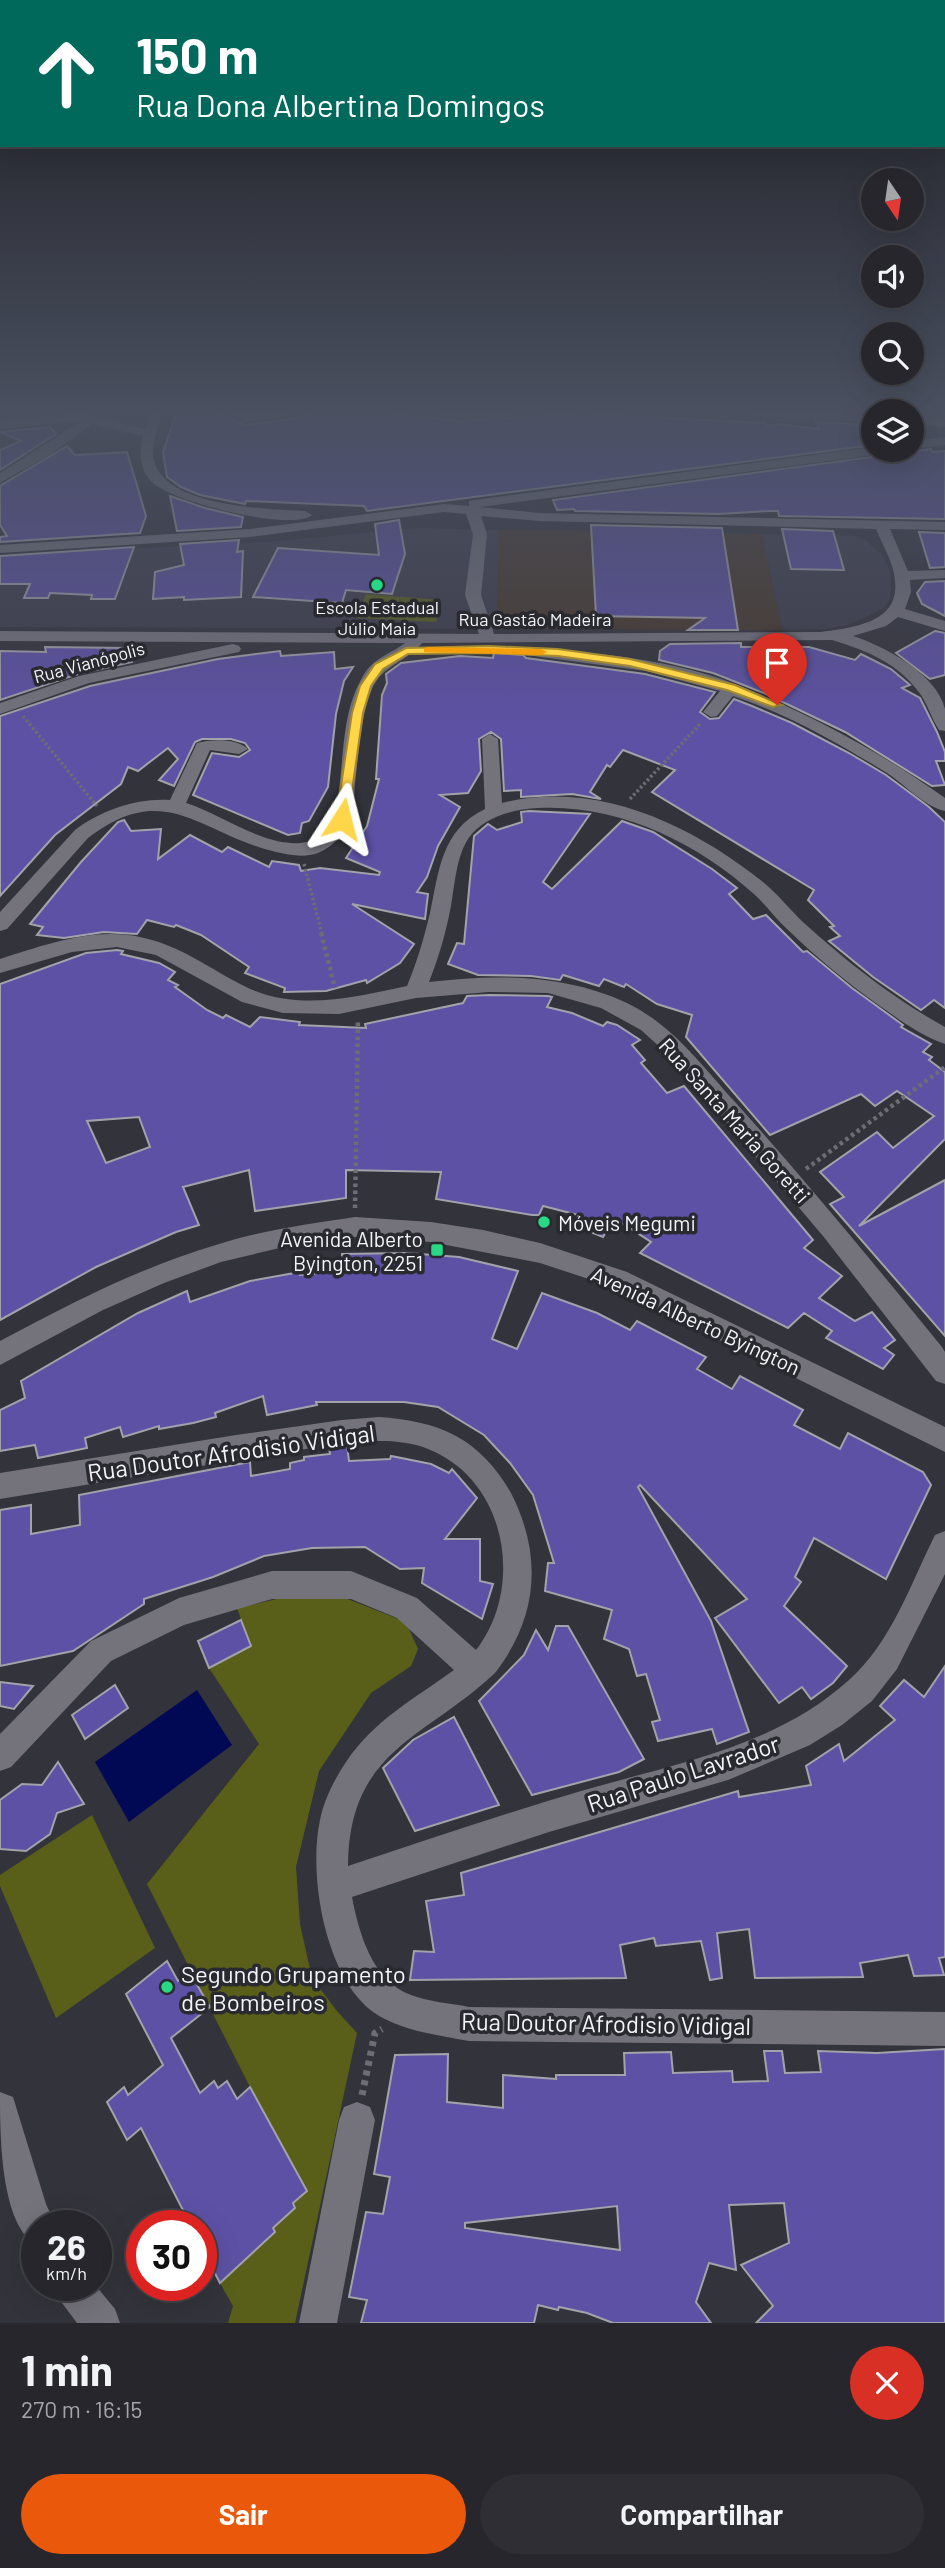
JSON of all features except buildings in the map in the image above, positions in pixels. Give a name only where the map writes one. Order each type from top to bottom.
[{"type":"street","points":[[327,519],[337,522]]},
{"type":"street","points":[[0,549],[156,541],[357,519]]},
{"type":"street","points":[[475,519],[480,534],[473,596],[488,643],[587,656],[680,673],[731,688],[786,709],[832,732],[880,760],[945,806]]},
{"type":"street","points":[[657,519],[945,526]]},
{"type":"street","points":[[881,524],[902,576],[904,602],[898,612],[945,626]]},
{"type":"street","points":[[902,576],[945,574]]},
{"type":"street","name":"Rua Gastão Madeira","points":[[412,645],[549,638],[832,636],[865,628],[898,612]]},
{"type":"street","points":[[0,636],[281,639],[412,645]]},
{"type":"street","points":[[832,636],[877,649],[912,671],[937,707],[945,726]]},
{"type":"street","name":"Rua Vianópolis","points":[[189,658],[212,638]]},
{"type":"street","points":[[549,638],[558,653]]},
{"type":"street","points":[[581,638],[587,656]]},
{"type":"street","name":"Rua Vianópolis","points":[[7,707],[85,680],[281,639]]},
{"type":"street","points":[[0,923],[80,835],[107,817],[139,807],[176,806],[281,849],[300,850],[323,843],[336,834],[342,819],[357,713],[365,686],[379,666],[412,645]]},
{"type":"street","points":[[710,712],[731,688]]},
{"type":"street","points":[[490,739],[494,811]]},
{"type":"street","points":[[176,806],[203,747],[209,745],[239,749]]},
{"type":"street","points":[[415,991],[426,965],[449,866],[459,839],[469,828],[494,811],[546,800],[619,810],[671,830],[757,886],[839,964],[907,1015],[945,1036]]},
{"type":"street","name":"Rua Santa Maria Goretti","points":[[0,966],[71,945],[112,940],[148,943],[172,953],[229,989],[271,1004],[340,1006],[362,1004],[415,991],[480,985],[534,985],[561,989],[606,1003],[647,1025],[668,1043],[791,1180],[933,1354],[945,1373]]},
{"type":"street","name":"Avenida Alberto Byington","points":[[0,1354],[94,1303],[220,1253],[288,1236],[355,1227],[483,1240],[540,1253],[618,1279],[945,1440]]},
{"type":"street","name":"Rua Doutor Afrodisio Vidigal","points":[[0,1486],[189,1454],[350,1431],[393,1430],[418,1434],[463,1453],[490,1481],[505,1505],[518,1554],[516,1589],[508,1623],[494,1651],[476,1671],[427,1705],[377,1746],[346,1790],[335,1823],[333,1886],[345,1940],[359,1970],[379,1995],[412,2014],[469,2024],[945,2029]]},
{"type":"street","name":"Rua Paulo Lavrador","points":[[333,1886],[579,1807],[704,1771],[782,1744],[831,1715],[863,1689],[904,1627],[945,1544]]},
{"type":"street","points":[[0,1756],[101,1651],[178,1612],[272,1585],[351,1585],[407,1608],[476,1671]]},
{"type":"street","points":[[0,2110],[29,2210]]},
{"type":"street","points":[[318,2323],[357,2120]]},
{"type":"street","points":[[84,2301],[101,2323]]},
{"type":"path","points":[[7,707],[107,817]]},
{"type":"path","points":[[619,810],[710,712]]},
{"type":"path","points":[[300,850],[340,1006]]},
{"type":"path","points":[[355,1227],[357,1024],[362,1004]]},
{"type":"path","points":[[791,1180],[945,1067]]},
{"type":"path","points":[[357,2120],[375,2032],[412,2014]]},
{"type":"shaded area","points":[[416,528],[498,530],[497,629],[0,627],[0,555],[266,542]]},
{"type":"shaded area","points":[[498,530],[762,534],[782,630],[497,629]]},
{"type":"shaded area","points":[[762,534],[856,536],[864,539],[883,556],[891,572],[890,599],[885,607],[845,626],[782,630]]},
{"type":"shaded area","points":[[197,1690],[232,1745],[129,1822],[95,1762]]},
{"type":"green space","points":[[366,594],[441,600],[436,622],[356,618]]},
{"type":"green space","points":[[299,1594],[340,1596],[406,1622],[418,1649],[411,1666],[371,1693],[319,1771],[296,1867],[300,1924],[312,1978],[357,2033],[295,2323],[228,2323],[233,2306],[220,2283],[275,2233],[273,2228],[295,2209],[250,2087],[147,1884],[259,1744],[209,1668],[251,1646],[237,1608]]},
{"type":"green space","points":[[92,1815],[155,1948],[56,2018],[0,1886],[0,1875]]},
{"type":"slow traffic","points":[[428,650],[541,652]]},
{"type":"place","name":"Escola Estadual Júlio Maia","points":[[377,585]]},
{"type":"place","name":"Móveis Megumi","points":[[544,1222]]},
{"type":"place","name":"Avenida Alberto Byington, 2251","points":[[437,1250]]},
{"type":"place","name":"Segundo Grupamento de Bombeiros","points":[[167,1987]]},
{"type":"route","points":[[342,819],[357,713],[365,686],[379,666],[406,651],[489,649],[558,653],[630,662],[680,673],[777,705]]}]
